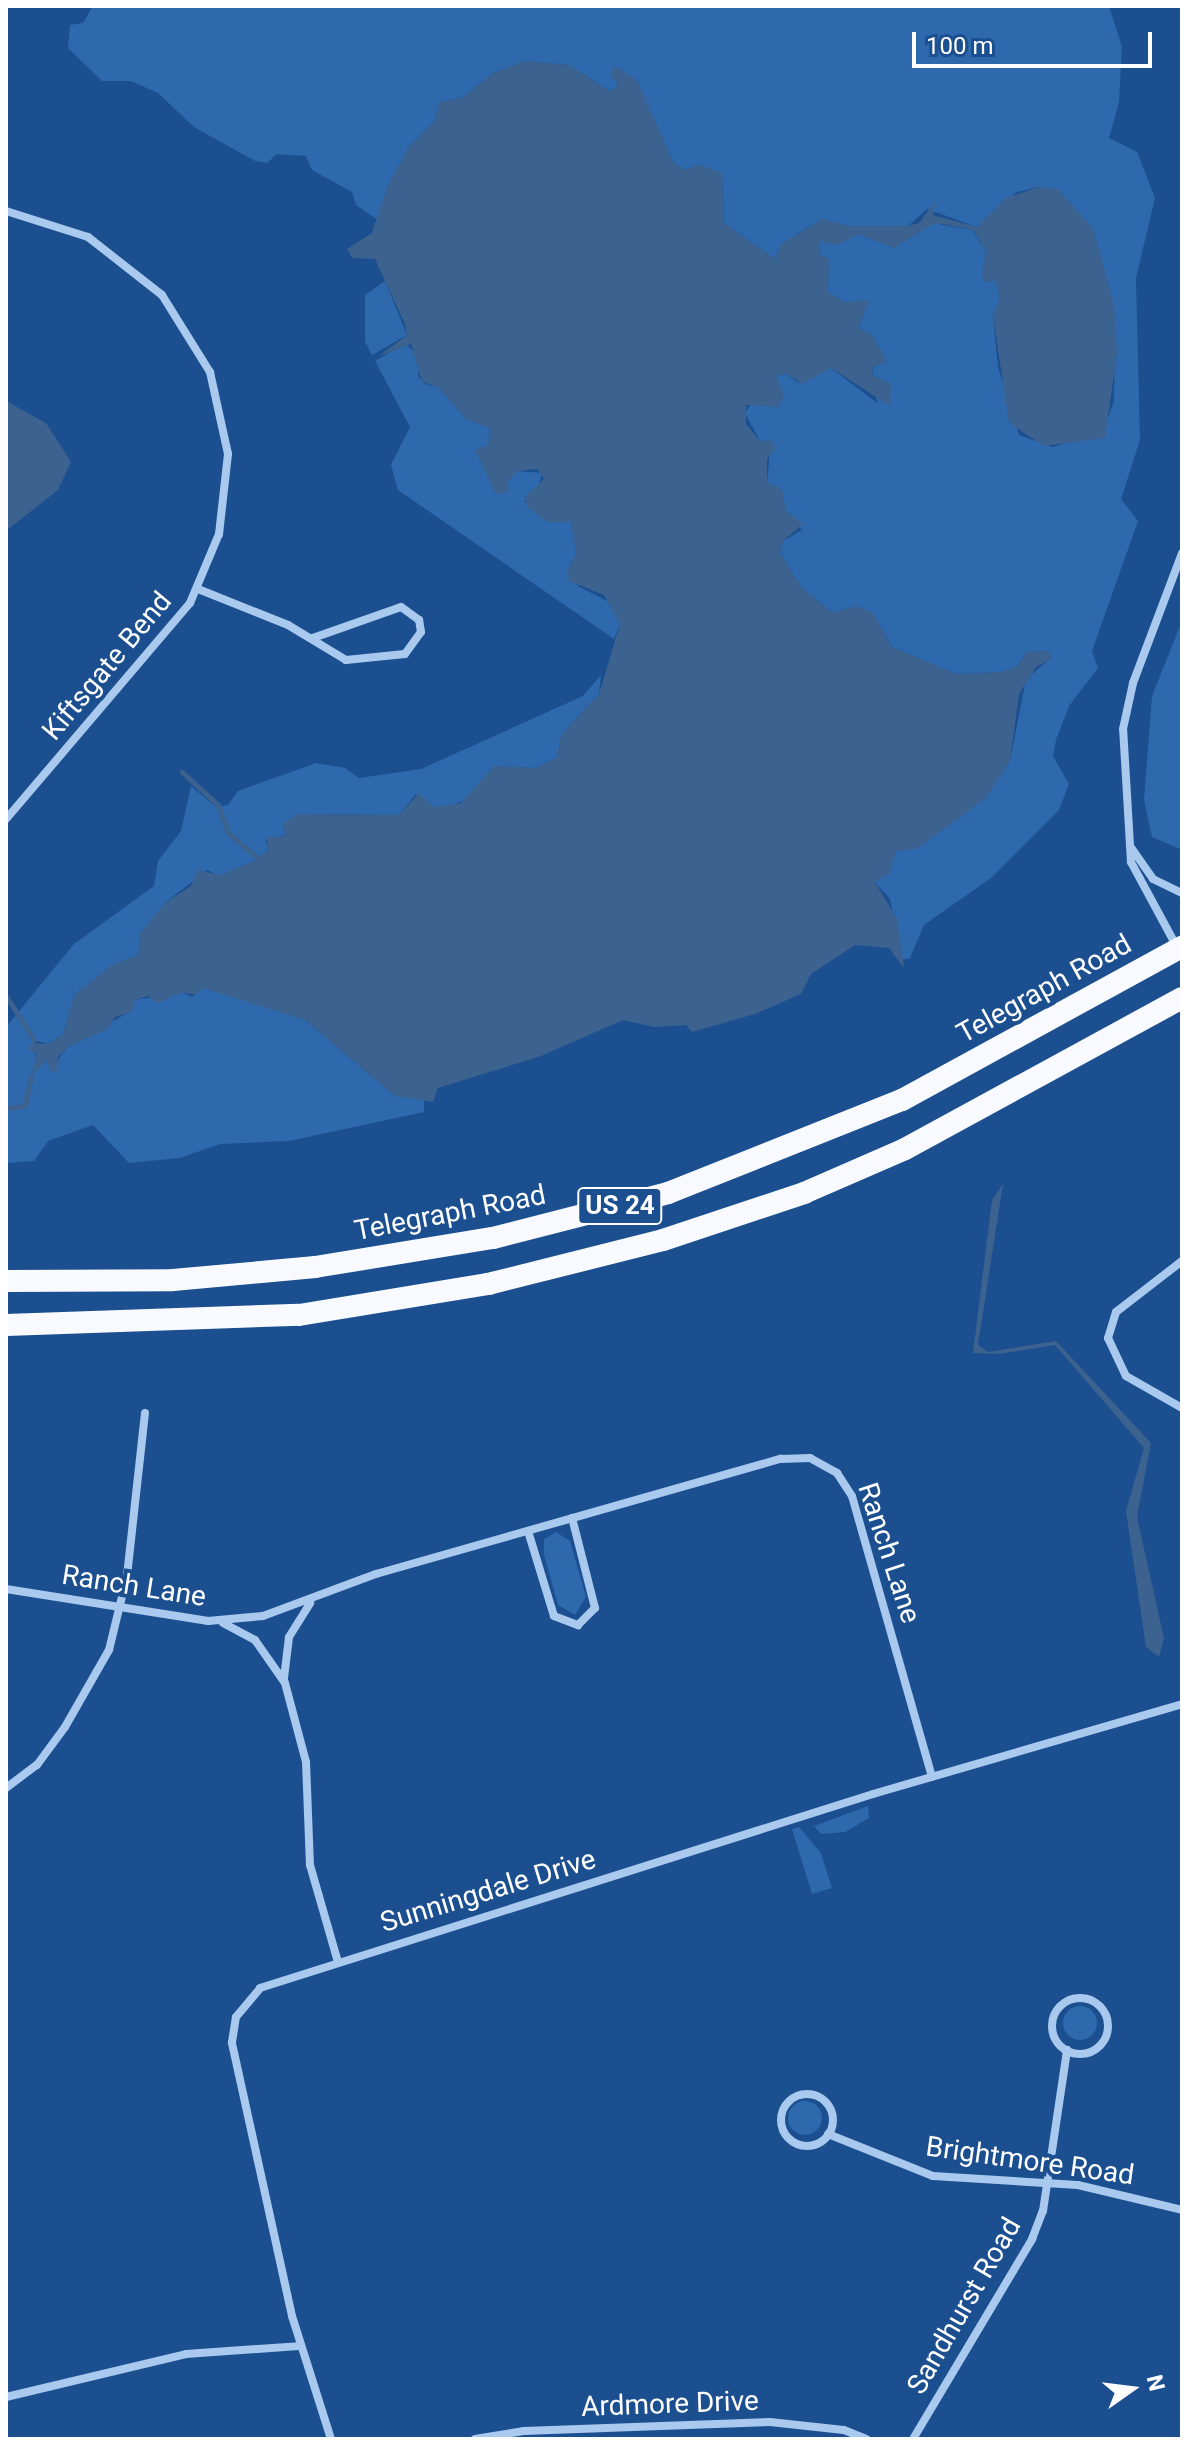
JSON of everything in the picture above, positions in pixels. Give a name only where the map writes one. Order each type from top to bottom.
[{"type":"highway","name":"Telegraph Road","points":[[6,1281],[173,1280],[315,1267],[493,1238],[656,1196],[892,1105],[1180,948]]},
{"type":"highway","name":"US 24","points":[[6,1325],[299,1315],[488,1284],[649,1244],[872,1165],[1182,998]]},
{"type":"street","name":"Kiftsgate Bend","points":[[6,211],[68,227],[119,256],[174,309],[204,358],[223,417],[228,479],[219,534],[198,589],[163,639],[6,819]]},
{"type":"street","points":[[1180,948],[1139,883],[1130,845],[1126,707],[1182,553]]},
{"type":"street","points":[[198,589],[313,638],[335,657],[361,660],[405,654],[421,632],[419,620],[401,607],[313,638]]},
{"type":"street","points":[[1130,845],[1153,879],[1182,893]]},
{"type":"street","points":[[1182,1261],[1116,1312],[1108,1338],[1126,1376],[1182,1408]]},
{"type":"street","points":[[6,1788],[37,1765],[91,1689],[120,1607],[145,1413]]},
{"type":"street","name":"Ranch Lane","points":[[6,1589],[223,1622],[310,1603],[338,1586],[781,1459],[825,1463],[852,1496],[932,1777]]},
{"type":"street","points":[[528,1531],[554,1616],[578,1625],[595,1608],[572,1518]]},
{"type":"street","points":[[310,1603],[289,1637],[285,1683],[306,1762],[310,1865],[338,1962]]},
{"type":"street","points":[[223,1622],[255,1640],[285,1683]]},
{"type":"street","name":"Sunningdale Drive","points":[[331,2439],[299,2346],[232,2042],[236,2017],[260,1988],[932,1777],[1182,1704]]},
{"type":"street","name":"Sandhurst Road","points":[[1070,1999],[1096,2003],[1107,2018],[1101,2044],[1085,2053],[1067,2050],[1055,2037],[1056,2011],[1070,1999]]},
{"type":"street","name":"Sandhurst Road","points":[[913,2439],[1032,2239],[1047,2184],[1067,2050]]},
{"type":"street","points":[[794,2097],[819,2097],[833,2118],[828,2134],[815,2145],[798,2145],[781,2126],[783,2109],[794,2097]]},
{"type":"street","name":"Brightmore Road","points":[[828,2134],[933,2176],[1111,2190],[1182,2210]]},
{"type":"street","points":[[6,2397],[199,2351],[299,2346]]},
{"type":"street","name":"Ardmore Drive","points":[[475,2439],[524,2431],[770,2422],[844,2430],[866,2439]]},
{"type":"shaded area","points":[[93,6],[1109,6],[1122,47],[1119,102],[1109,138],[1137,152],[1155,198],[1136,278],[1140,440],[1121,499],[1138,521],[1092,651],[1098,668],[1069,706],[1056,740],[1053,756],[1069,784],[1059,810],[991,878],[924,925],[910,958],[902,960],[890,899],[875,882],[896,851],[917,848],[976,804],[1010,761],[1026,679],[1051,658],[1049,651],[1026,652],[1018,666],[1001,672],[956,674],[892,647],[873,613],[856,606],[833,613],[802,588],[780,553],[783,541],[802,530],[786,511],[781,489],[767,483],[771,440],[760,441],[745,413],[753,401],[780,399],[777,376],[787,374],[798,383],[831,368],[877,403],[872,375],[877,351],[872,335],[859,328],[861,308],[869,303],[843,302],[828,292],[829,259],[819,255],[820,241],[859,234],[894,248],[933,223],[972,230],[986,251],[982,275],[985,282],[995,281],[1000,297],[993,316],[998,367],[1019,435],[1053,447],[1103,431],[1114,401],[1115,316],[1093,229],[1065,198],[1039,187],[1017,192],[977,227],[927,209],[908,226],[808,227],[782,244],[775,259],[724,223],[722,173],[699,165],[684,170],[673,162],[636,79],[611,75],[618,85],[611,92],[569,65],[525,61],[493,73],[462,98],[440,102],[434,122],[409,147],[387,187],[378,220],[356,205],[352,192],[312,170],[306,156],[277,154],[267,163],[255,161],[194,127],[158,93],[131,81],[102,81],[68,48],[70,25],[83,23]]},
{"type":"shaded area","points":[[525,61],[569,65],[611,92],[618,85],[611,75],[615,66],[637,80],[673,162],[684,170],[699,165],[722,173],[724,223],[775,259],[782,243],[823,219],[849,226],[908,226],[919,223],[936,200],[933,215],[977,227],[1006,198],[1039,187],[1058,189],[1093,229],[1114,304],[1117,353],[1105,438],[1044,446],[1009,423],[993,316],[1000,297],[995,281],[985,282],[982,275],[986,251],[973,230],[943,224],[933,224],[894,248],[859,234],[837,245],[820,241],[819,254],[829,259],[828,292],[844,302],[869,300],[859,328],[872,335],[884,356],[886,363],[873,367],[872,375],[891,384],[890,406],[831,368],[802,384],[787,374],[777,376],[784,396],[778,407],[746,405],[746,424],[760,441],[771,440],[776,448],[767,459],[767,483],[782,489],[786,511],[803,524],[783,541],[780,553],[802,588],[833,613],[856,606],[873,613],[892,647],[956,674],[1001,672],[1018,666],[1026,652],[1049,651],[1051,659],[1036,667],[1019,694],[1010,761],[986,798],[917,849],[896,851],[889,874],[875,882],[897,919],[904,968],[889,948],[855,945],[811,974],[801,994],[755,1014],[692,1032],[686,1025],[654,1027],[623,1020],[541,1056],[438,1088],[433,1102],[395,1096],[305,1020],[203,988],[196,995],[182,992],[158,1003],[148,996],[135,1000],[132,1012],[115,1017],[108,1029],[69,1046],[58,1057],[57,1071],[51,1073],[47,1060],[31,1076],[37,1054],[28,1049],[32,1043],[48,1044],[63,1034],[75,994],[113,964],[138,955],[140,933],[165,903],[191,886],[197,870],[220,875],[259,859],[268,849],[267,837],[286,836],[283,824],[296,814],[399,815],[419,793],[434,807],[461,803],[494,766],[536,768],[557,757],[561,735],[599,694],[620,624],[604,595],[569,581],[567,571],[576,554],[571,522],[547,522],[527,507],[525,497],[544,479],[537,469],[517,471],[507,483],[509,492],[496,494],[475,450],[488,445],[490,428],[466,419],[438,387],[422,382],[411,344],[379,356],[407,335],[405,324],[375,259],[352,258],[347,249],[372,233],[387,187],[409,147],[434,122],[440,102],[462,98],[493,73]]},
{"type":"shaded area","points":[[385,281],[407,335],[372,355],[365,342],[365,295]]},
{"type":"shaded area","points":[[405,343],[420,358],[418,376],[425,384],[438,387],[466,419],[490,427],[488,445],[476,450],[496,494],[517,471],[542,473],[538,488],[524,501],[547,522],[571,522],[576,554],[567,571],[578,586],[611,603],[620,624],[614,639],[398,490],[391,465],[410,427],[375,361]]},
{"type":"shaded area","points":[[6,401],[46,423],[71,462],[58,490],[7,530]]},
{"type":"shaded area","points":[[1182,621],[1182,850],[1152,837],[1144,800],[1152,696]]},
{"type":"shaded area","points":[[601,675],[599,694],[561,735],[557,757],[536,768],[494,766],[470,798],[447,807],[434,807],[416,794],[399,815],[302,814],[283,825],[286,835],[266,840],[268,849],[259,859],[220,876],[207,870],[165,903],[138,955],[113,965],[75,994],[63,1034],[48,1044],[34,1040],[37,1069],[48,1059],[51,1069],[69,1045],[124,1015],[135,1000],[182,992],[192,997],[203,987],[305,1020],[395,1096],[424,1099],[424,1112],[289,1141],[220,1144],[180,1158],[129,1163],[93,1125],[48,1141],[34,1161],[6,1163],[6,1027],[74,944],[154,886],[158,861],[181,831],[191,786],[216,807],[228,805],[238,791],[316,763],[345,768],[359,778],[421,769],[583,696]]},
{"type":"shaded area","points":[[1003,1184],[978,1345],[988,1352],[1056,1341],[1151,1443],[1137,1517],[1164,1638],[1159,1657],[1146,1647],[1126,1511],[1144,1448],[1055,1345],[999,1354],[973,1353],[992,1200]]},
{"type":"shaded area","points":[[556,1532],[570,1541],[586,1597],[575,1615],[558,1605],[544,1555],[544,1539]]},
{"type":"shaded area","points":[[868,1806],[869,1818],[845,1832],[821,1834],[814,1826]]},
{"type":"shaded area","points":[[799,1827],[821,1853],[832,1888],[812,1894],[792,1829]]},
{"type":"shaded area","points":[[1080,2006],[1092,2011],[1097,2023],[1092,2035],[1080,2040],[1068,2035],[1063,2023],[1068,2011]]},
{"type":"shaded area","points":[[805,2101],[817,2106],[822,2118],[817,2130],[805,2135],[793,2130],[788,2118],[793,2106]]},
{"type":"waterway","points":[[182,772],[218,805],[228,833],[259,859]]},
{"type":"waterway","points":[[6,996],[34,1040]]},
{"type":"waterway","points":[[6,1108],[25,1106],[31,1076]]}]
